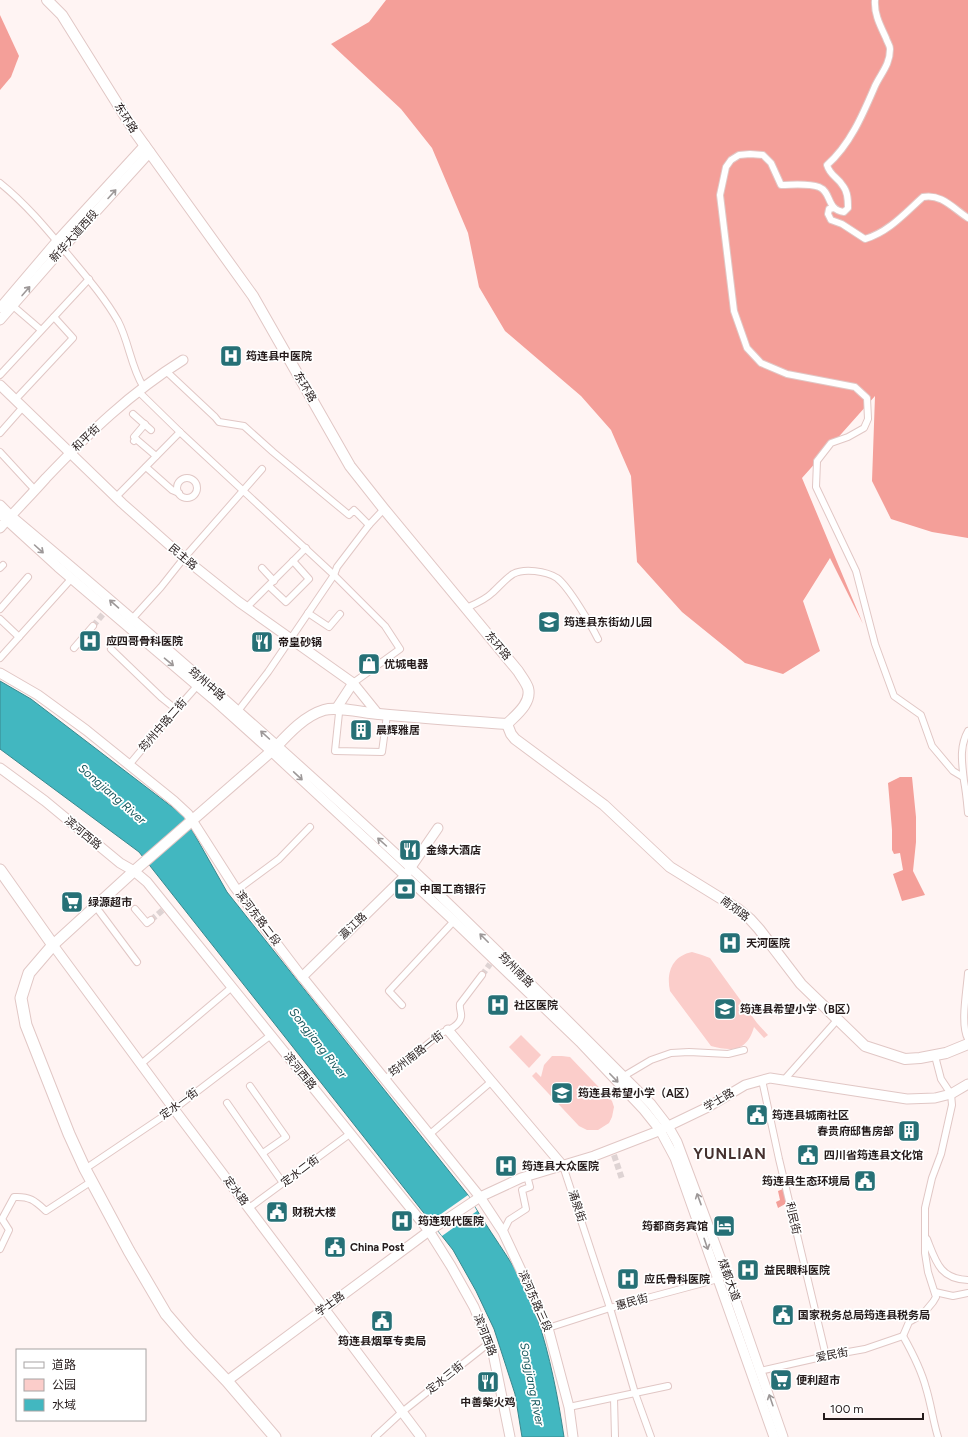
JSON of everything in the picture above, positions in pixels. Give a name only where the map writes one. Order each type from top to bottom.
[{"type":"highway","points":[[0,870],[53,945],[30,973],[21,998],[26,1025],[66,1127],[85,1169],[129,1251],[166,1314],[227,1381],[275,1437]]},
{"type":"main road","name":"东环路","points":[[47,0],[62,16],[147,149],[253,296],[350,466],[518,671],[528,688],[528,694],[525,704],[507,724]]},
{"type":"main road","name":"新华大道西段","points":[[0,308],[60,245],[147,149]]},
{"type":"main road","name":"新华大道西段","points":[[0,320],[13,306],[60,245]]},
{"type":"main road","name":"和平街","points":[[0,528],[6,517],[35,490],[70,453],[119,407],[166,370],[183,360]]},
{"type":"main road","name":"民主路","points":[[0,385],[116,497],[184,558],[247,607],[353,683],[383,714]]},
{"type":"main road","name":"筠州中路","points":[[0,504],[6,517],[106,611],[274,749],[411,868]]},
{"type":"main road","name":"筠州中路","points":[[6,517],[132,619],[238,711],[274,749],[405,876]]},
{"type":"main road","name":"滨河东路二段","points":[[0,673],[38,695],[86,730],[174,801],[193,820],[237,890],[302,977],[430,1134],[478,1199]]},
{"type":"main road","points":[[336,709],[353,683]]},
{"type":"main road","points":[[53,945],[134,871],[310,716],[326,709],[336,709],[507,724]]},
{"type":"main road","name":"南郊路","points":[[507,724],[515,739],[604,805],[670,867],[738,909],[750,919],[801,984],[865,1046],[905,1059],[935,1056],[968,1044]]},
{"type":"main road","name":"滨河西路","points":[[0,768],[45,801],[120,863],[134,871],[147,882],[165,908],[232,987],[350,1133],[432,1229],[474,1307],[492,1353],[510,1437]]},
{"type":"main road","name":"瀛江路","points":[[302,977],[405,876],[438,828]]},
{"type":"main road","name":"筠州南路","points":[[411,868],[624,1076],[651,1104],[664,1128]]},
{"type":"main road","name":"筠州南路","points":[[405,876],[454,921],[492,961],[580,1042],[644,1110],[664,1128]]},
{"type":"main road","name":"定水路","points":[[53,945],[174,1109],[421,1437]]},
{"type":"main road","name":"涌泉街","points":[[448,1030],[563,1166]]},
{"type":"main road","name":"学士路","points":[[227,1381],[432,1229],[478,1199],[501,1186],[526,1176],[613,1152],[708,1107],[745,1085],[770,1078],[907,1099],[935,1098],[951,1094],[968,1084]]},
{"type":"main road","name":"煤都大道","points":[[664,1128],[718,1278],[783,1437]]},
{"type":"main road","name":"煤都大道","points":[[664,1128],[677,1142],[727,1276],[774,1437]]},
{"type":"main road","name":"滨河东路三段","points":[[478,1199],[503,1232],[548,1328],[568,1407],[573,1437]]},
{"type":"street","points":[[875,0],[876,16],[890,47],[889,62],[876,84],[864,112],[849,138],[833,160],[827,165],[829,172],[844,187],[848,198],[848,208],[844,212],[837,211],[830,204],[827,195],[820,188],[809,185],[781,185],[771,163],[763,155],[739,155],[731,160],[726,167],[720,195],[734,311],[747,348],[761,362],[787,374],[855,387],[867,398],[868,419],[864,428],[848,437],[831,443],[817,461],[816,487],[856,571],[875,644],[894,696],[921,715],[932,746],[953,771],[963,776]]},
{"type":"street","points":[[0,183],[35,216],[101,294],[118,323],[130,350],[141,389],[180,432],[306,548],[385,626],[400,649],[353,683]]},
{"type":"street","points":[[834,208],[829,210],[828,214],[831,220],[842,224],[865,239],[875,236],[890,227],[923,197],[930,196],[940,198],[968,218]]},
{"type":"street","points":[[0,375],[89,279]]},
{"type":"street","points":[[13,306],[41,330]]},
{"type":"street","points":[[15,400],[73,338],[54,317]]},
{"type":"street","points":[[166,370],[219,422],[244,426],[349,515],[354,510],[369,524]]},
{"type":"street","points":[[0,433],[23,407]]},
{"type":"street","points":[[133,414],[151,430]]},
{"type":"street","points":[[145,424],[134,437],[135,440],[156,456]]},
{"type":"street","points":[[116,497],[180,432]]},
{"type":"street","points":[[0,452],[35,490]]},
{"type":"street","points":[[146,467],[172,490],[179,493]]},
{"type":"street","points":[[132,619],[262,469]]},
{"type":"street","points":[[238,711],[268,672],[334,575],[336,567],[369,524],[384,509]]},
{"type":"street","points":[[247,607],[306,548]]},
{"type":"street","points":[[269,586],[286,602],[309,579],[293,561]]},
{"type":"street","points":[[262,568],[274,580]]},
{"type":"street","points":[[466,608],[491,594],[511,575],[529,570],[556,578],[566,588],[592,626],[598,639]]},
{"type":"street","points":[[0,609],[28,578]]},
{"type":"street","points":[[0,658],[72,578]]},
{"type":"street","points":[[308,612],[329,627],[340,614]]},
{"type":"street","points":[[0,619],[19,637]]},
{"type":"street","points":[[74,648],[94,626]]},
{"type":"street","points":[[111,649],[162,698],[177,710]]},
{"type":"street","name":"筠州中路二街","points":[[130,765],[197,686]]},
{"type":"street","points":[[336,709],[338,713],[335,751],[382,752],[383,714]]},
{"type":"street","points":[[968,731],[963,742],[961,755],[968,813]]},
{"type":"street","points":[[237,890],[279,859],[310,827]]},
{"type":"street","points":[[96,907],[138,962]]},
{"type":"street","points":[[135,909],[147,923],[151,920]]},
{"type":"street","points":[[402,1005],[389,991],[454,921]]},
{"type":"street","points":[[968,973],[964,1022],[965,1034],[968,1039]]},
{"type":"street","name":"筠州南路一街","points":[[385,1079],[441,1033],[448,1030],[460,1020],[460,1004],[482,976]]},
{"type":"street","points":[[141,1064],[232,987]]},
{"type":"street","points":[[784,1080],[838,1019]]},
{"type":"street","name":"定水一街","points":[[85,1169],[174,1109],[272,1036]]},
{"type":"street","points":[[624,1076],[651,1060],[671,1053],[689,1052],[728,1054],[744,1050]]},
{"type":"street","points":[[935,1056],[941,1079],[951,1094],[952,1107],[941,1154],[932,1178],[925,1208],[925,1234],[928,1272],[936,1297],[923,1314],[909,1322],[903,1336],[924,1381],[938,1437]]},
{"type":"street","name":"利民街","points":[[762,1080],[779,1159],[826,1356]]},
{"type":"street","points":[[430,1134],[492,1081]]},
{"type":"street","points":[[250,1086],[286,1137],[262,1153]]},
{"type":"street","points":[[227,1103],[283,1183]]},
{"type":"street","name":"定水二街","points":[[249,1208],[350,1133]]},
{"type":"street","name":"涌泉街","points":[[563,1166],[610,1308],[635,1393],[651,1437]]},
{"type":"street","points":[[503,1232],[509,1220],[526,1209],[522,1190],[530,1187],[526,1176]]},
{"type":"street","points":[[0,1249],[9,1230],[2,1219],[14,1197],[28,1197],[34,1200],[46,1211],[92,1181]]},
{"type":"street","points":[[925,1234],[935,1261],[947,1275],[957,1280],[968,1280]]},
{"type":"street","name":"惠民街","points":[[548,1328],[610,1308],[718,1278]]},
{"type":"street","points":[[935,1292],[942,1295],[953,1296],[968,1293]]},
{"type":"street","name":"爱民街","points":[[756,1372],[826,1356],[865,1349],[903,1336]]},
{"type":"street","name":"定水三街","points":[[374,1437],[402,1412],[488,1343]]},
{"type":"street","points":[[568,1407],[668,1386]]},
{"type":"street","points":[[614,1398],[616,1436]]},
{"type":"green space","points":[[692,952],[710,958],[757,1023],[768,1035],[764,1038],[754,1027],[747,1041],[738,1048],[726,1049],[711,1046],[670,991],[669,978],[672,966],[680,957]]},
{"type":"green space","points":[[521,1035],[541,1055],[529,1068],[509,1047]]},
{"type":"green space","points":[[552,1056],[570,1057],[612,1101],[614,1107],[609,1123],[598,1130],[587,1130],[579,1126],[532,1076],[536,1072],[541,1077],[544,1065]]},
{"type":"shaded area","points":[[386,0],[968,0],[968,538],[932,532],[891,519],[872,481],[875,396],[802,478],[863,624],[830,558],[803,601],[820,651],[783,674],[745,663],[682,612],[637,562],[631,476],[611,430],[581,396],[505,331],[479,287],[468,233],[432,148],[401,109],[331,44],[369,22]]},
{"type":"shaded area","points":[[0,15],[19,56],[11,77],[0,90]]},
{"type":"shaded area","points":[[900,777],[912,777],[916,817],[916,842],[913,871],[925,895],[902,901],[893,874],[903,870],[900,853],[894,854],[892,850],[888,783]]},
{"type":"shaded area","points":[[783,1189],[787,1203],[778,1208],[776,1202],[780,1200],[778,1191]]},
{"type":"water","name":"Songjiang River","points":[[0,681],[31,699],[184,816],[227,892],[468,1195],[515,1269],[532,1300],[550,1362],[564,1437],[522,1437],[515,1394],[494,1329],[476,1291],[453,1250],[139,852],[0,749]]},
{"type":"pier","points":[[468,1195],[477,1211],[442,1236],[431,1221]]},
{"type":"tunnel","points":[[93,626],[104,613]]},
{"type":"tunnel","points":[[151,920],[164,909]]},
{"type":"tunnel","points":[[482,975],[490,964]]},
{"type":"tunnel","points":[[614,1155],[622,1179]]},
{"type":"place","name":"筠连县中医院","points":[[231,356]]},
{"type":"place","name":"筠连县东街幼儿园","points":[[549,622]]},
{"type":"place","name":"应四哥骨科医院","points":[[90,641]]},
{"type":"place","name":"帝皇砂锅","points":[[262,642]]},
{"type":"place","name":"优城电器","points":[[369,664]]},
{"type":"place","name":"晨辉雅居","points":[[361,730]]},
{"type":"place","name":"金缘大酒店","points":[[410,850]]},
{"type":"place","name":"中国工商银行","points":[[405,889]]},
{"type":"place","name":"绿源超市","points":[[72,902]]},
{"type":"place","name":"天河医院","points":[[730,943]]},
{"type":"place","name":"社区医院","points":[[498,1005]]},
{"type":"place","name":"筠连县希望小学（B区）","points":[[725,1009]]},
{"type":"place","name":"筠连县希望小学（A区）","points":[[562,1093]]},
{"type":"place","name":"筠连县城南社区","points":[[757,1115]]},
{"type":"place","name":"春贵府邸售房部","points":[[909,1131]]},
{"type":"place","name":"四川省筠连县文化馆","points":[[808,1155]]},
{"type":"place","name":"筠连县大众医院","points":[[506,1166]]},
{"type":"place","name":"筠连县生态环境局","points":[[865,1181]]},
{"type":"place","name":"财税大楼","points":[[277,1212]]},
{"type":"place","name":"筠连现代医院","points":[[402,1221]]},
{"type":"place","name":"筠都商务宾馆","points":[[724,1226]]},
{"type":"place","name":"China Post","points":[[335,1247]]},
{"type":"place","name":"益民眼科医院","points":[[748,1270]]},
{"type":"place","name":"应氏骨科医院","points":[[628,1279]]},
{"type":"place","name":"国家税务总局筠连县税务局","points":[[783,1315]]},
{"type":"place","name":"筠连县烟草专卖局","points":[[382,1321]]},
{"type":"place","name":"便利超市","points":[[781,1380]]},
{"type":"place","name":"中善柴火鸡","points":[[488,1382]]},
{"type":"district","name":"YUNLIAN","points":[[730,1154]]}]
